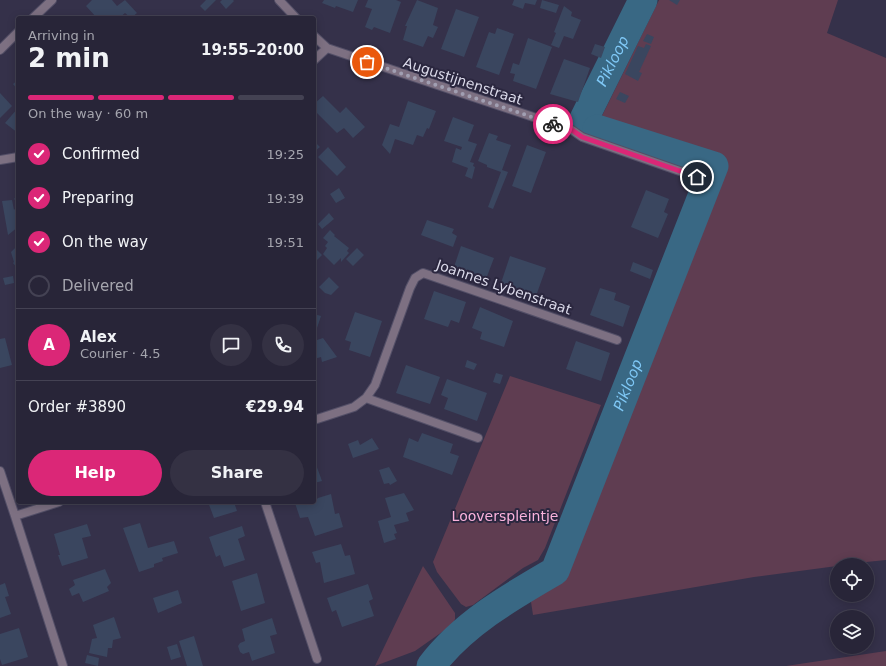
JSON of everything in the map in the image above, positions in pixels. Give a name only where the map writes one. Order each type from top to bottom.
[{"type":"street","points":[[35,16],[52,0]]},
{"type":"street","points":[[279,0],[294,16]]},
{"type":"street","points":[[0,50],[16,34]]},
{"type":"street","name":"Augustijnenstraat","points":[[316,38],[326,48],[572,130],[582,137],[697,177]]},
{"type":"street","points":[[316,58],[326,48]]},
{"type":"street","points":[[0,160],[16,157]]},
{"type":"street","name":"Joannes Lybenstraat","points":[[316,419],[354,407],[366,398],[376,385],[410,288],[415,278],[423,272],[617,340]]},
{"type":"street","points":[[366,398],[478,438]]},
{"type":"street","points":[[0,470],[63,666]]},
{"type":"street","points":[[15,516],[53,504]]},
{"type":"street","points":[[266,504],[317,659]]},
{"type":"green space","points":[[659,0],[838,0],[827,33],[886,58],[886,560],[874,561],[874,558],[830,558],[830,567],[754,577],[533,615],[529,589],[555,570],[716,173],[594,132]]},
{"type":"green space","name":"Looverspleintje","points":[[510,376],[601,405],[545,548],[538,560],[523,568],[473,605],[466,607],[461,604],[437,572],[433,562]]},
{"type":"green space","points":[[423,566],[455,613],[455,619],[452,625],[415,651],[375,666]]},
{"type":"green space","points":[[886,651],[886,666],[786,666],[874,654]]},
{"type":"building","points":[[92,0],[112,0],[117,6],[125,0],[137,13],[133,16],[129,16],[125,13],[121,16],[95,16],[86,6]]},
{"type":"building","points":[[206,0],[216,0],[205,11],[200,6]]},
{"type":"building","points":[[222,0],[234,1],[226,9],[220,2]]},
{"type":"building","points":[[324,0],[358,0],[353,12],[322,3]]},
{"type":"building","points":[[368,0],[396,0],[401,2],[390,33],[374,27],[372,30],[365,27],[372,9],[365,7]]},
{"type":"building","points":[[417,0],[438,8],[433,25],[438,27],[433,38],[428,36],[423,47],[403,40],[407,26],[405,26]]},
{"type":"building","points":[[514,0],[537,0],[535,5],[525,3],[523,9],[512,5]]},
{"type":"building","points":[[542,0],[559,5],[556,13],[540,8]]},
{"type":"building","points":[[669,0],[680,0],[677,5]]},
{"type":"building","points":[[564,6],[572,12],[571,16],[581,20],[573,39],[564,36],[559,48],[551,45],[556,33],[554,32]]},
{"type":"building","points":[[456,9],[479,17],[464,57],[441,49]]},
{"type":"building","points":[[497,28],[514,34],[499,75],[476,67],[489,32],[495,34]]},
{"type":"building","points":[[647,34],[654,37],[651,44],[643,41]]},
{"type":"building","points":[[528,38],[552,47],[536,89],[513,81],[515,74],[510,73],[513,63],[519,65]]},
{"type":"building","points":[[595,44],[605,47],[601,58],[591,54]]},
{"type":"building","points":[[646,44],[651,46],[639,72],[642,73],[638,81],[625,74],[638,46],[644,48]]},
{"type":"building","points":[[564,59],[590,68],[578,102],[550,94]]},
{"type":"building","points":[[620,92],[629,96],[625,103],[616,99]]},
{"type":"building","points":[[0,93],[12,106],[0,118]]},
{"type":"building","points":[[323,96],[340,113],[346,107],[365,127],[353,138],[344,128],[337,133],[316,112],[316,102]]},
{"type":"building","points":[[408,101],[436,111],[429,129],[427,128],[423,137],[417,135],[413,145],[395,139],[390,154],[382,145],[390,124],[399,127]]},
{"type":"building","points":[[16,110],[16,131],[5,123]]},
{"type":"building","points":[[453,117],[474,125],[468,141],[477,144],[470,162],[474,163],[473,166],[475,167],[472,179],[465,176],[468,168],[452,162],[456,148],[461,150],[462,147],[444,141]]},
{"type":"building","points":[[489,133],[498,136],[496,140],[511,145],[502,170],[508,172],[493,209],[488,207],[501,172],[487,167],[487,165],[478,161]]},
{"type":"building","points":[[316,143],[320,147],[316,150]]},
{"type":"building","points":[[527,145],[546,152],[531,193],[512,186]]},
{"type":"building","points":[[328,147],[346,167],[337,176],[318,157]]},
{"type":"building","points":[[339,188],[345,198],[336,203],[330,194]]},
{"type":"building","points":[[646,190],[669,199],[664,212],[668,214],[658,238],[631,227]]},
{"type":"building","points":[[12,200],[14,210],[16,208],[16,229],[8,235],[2,201]]},
{"type":"building","points":[[329,213],[334,219],[322,229],[318,224]]},
{"type":"building","points":[[427,220],[454,229],[452,233],[457,236],[453,247],[421,235]]},
{"type":"building","points":[[330,230],[335,235],[334,236],[349,248],[347,251],[349,253],[341,262],[341,258],[334,265],[323,254],[327,248],[325,246],[328,242],[323,238]]},
{"type":"building","points":[[461,246],[494,258],[486,279],[454,267]]},
{"type":"building","points":[[16,247],[16,267],[13,263],[11,252]]},
{"type":"building","points":[[357,248],[364,255],[353,266],[346,259]]},
{"type":"building","points":[[316,249],[322,255],[316,261]]},
{"type":"building","points":[[510,256],[546,268],[536,296],[501,283]]},
{"type":"building","points":[[633,262],[653,270],[650,279],[630,271]]},
{"type":"building","points":[[13,276],[14,283],[5,285],[3,278]]},
{"type":"building","points":[[329,277],[339,287],[331,295],[325,293],[319,287]]},
{"type":"building","points":[[600,288],[616,293],[614,300],[630,306],[623,327],[590,315]]},
{"type":"building","points":[[434,291],[466,302],[459,323],[451,320],[448,327],[424,319]]},
{"type":"building","points":[[480,307],[513,321],[504,347],[480,339],[482,332],[472,328]]},
{"type":"building","points":[[355,312],[382,321],[370,357],[349,350],[351,342],[345,340]]},
{"type":"building","points":[[316,315],[321,316],[317,328],[316,327]]},
{"type":"building","points":[[5,338],[12,365],[0,368],[0,339]]},
{"type":"building","points":[[323,338],[337,357],[322,362],[321,357],[316,358],[316,340]]},
{"type":"building","points":[[576,341],[610,353],[601,381],[566,369]]},
{"type":"building","points":[[467,360],[477,364],[474,370],[465,367]]},
{"type":"building","points":[[406,365],[440,377],[430,404],[396,393]]},
{"type":"building","points":[[496,373],[503,375],[500,384],[493,382]]},
{"type":"building","points":[[447,379],[487,393],[477,421],[444,409],[448,398],[441,395]]},
{"type":"building","points":[[422,433],[453,444],[450,453],[459,456],[452,475],[403,457],[409,438],[418,442]]},
{"type":"building","points":[[372,438],[379,449],[353,458],[348,444],[358,440],[360,445]]},
{"type":"building","points":[[316,464],[322,481],[316,482]]},
{"type":"building","points":[[389,467],[397,481],[390,485],[389,483],[384,484],[379,470]]},
{"type":"building","points":[[404,493],[414,510],[406,513],[409,521],[394,525],[397,533],[394,534],[396,539],[384,543],[378,521],[391,517],[385,498]]},
{"type":"building","points":[[331,494],[335,514],[339,513],[343,527],[315,536],[308,517],[300,518],[295,504],[316,504],[316,500]]},
{"type":"building","points":[[209,504],[235,504],[237,511],[214,518]]},
{"type":"building","points":[[140,523],[148,548],[174,541],[178,553],[162,558],[163,561],[154,564],[154,567],[139,572],[123,528]]},
{"type":"building","points":[[87,524],[91,536],[82,538],[88,558],[62,566],[58,555],[60,555],[54,534]]},
{"type":"building","points":[[242,526],[245,536],[238,539],[245,560],[224,567],[220,555],[216,557],[209,537]]},
{"type":"building","points":[[341,544],[345,556],[350,555],[355,574],[324,583],[320,562],[316,563],[312,552]]},
{"type":"building","points":[[105,569],[111,583],[107,587],[109,591],[83,602],[79,593],[72,596],[69,589],[75,585],[73,580]]},
{"type":"building","points":[[257,573],[265,603],[241,611],[232,581]]},
{"type":"building","points":[[5,583],[9,596],[5,597],[11,614],[0,618],[0,585]]},
{"type":"building","points":[[368,584],[373,599],[369,601],[374,616],[342,627],[336,610],[332,612],[327,598]]},
{"type":"building","points":[[178,590],[182,603],[158,613],[153,598]]},
{"type":"building","points":[[114,617],[121,638],[113,640],[112,648],[108,648],[107,657],[89,653],[92,639],[97,638],[93,625]]},
{"type":"building","points":[[272,618],[277,634],[270,636],[275,653],[252,661],[249,652],[243,654],[240,652],[238,646],[240,643],[245,641],[242,629]]},
{"type":"building","points":[[19,628],[28,657],[2,665],[0,659],[0,634]]},
{"type":"building","points":[[194,636],[203,666],[187,666],[179,641]]},
{"type":"building","points":[[177,644],[181,657],[171,660],[167,647]]},
{"type":"building","points":[[87,655],[99,658],[98,666],[85,663]]},
{"type":"waterway","name":"Pikloop","points":[[584,123],[582,123],[643,0]]},
{"type":"waterway","name":"Pikloop","points":[[431,666],[472,624],[504,601],[555,571],[714,166],[597,129]]},
{"type":"way so far","points":[[367,62],[553,124]]},
{"type":"route","points":[[553,124],[572,130],[582,137],[697,177]]}]
